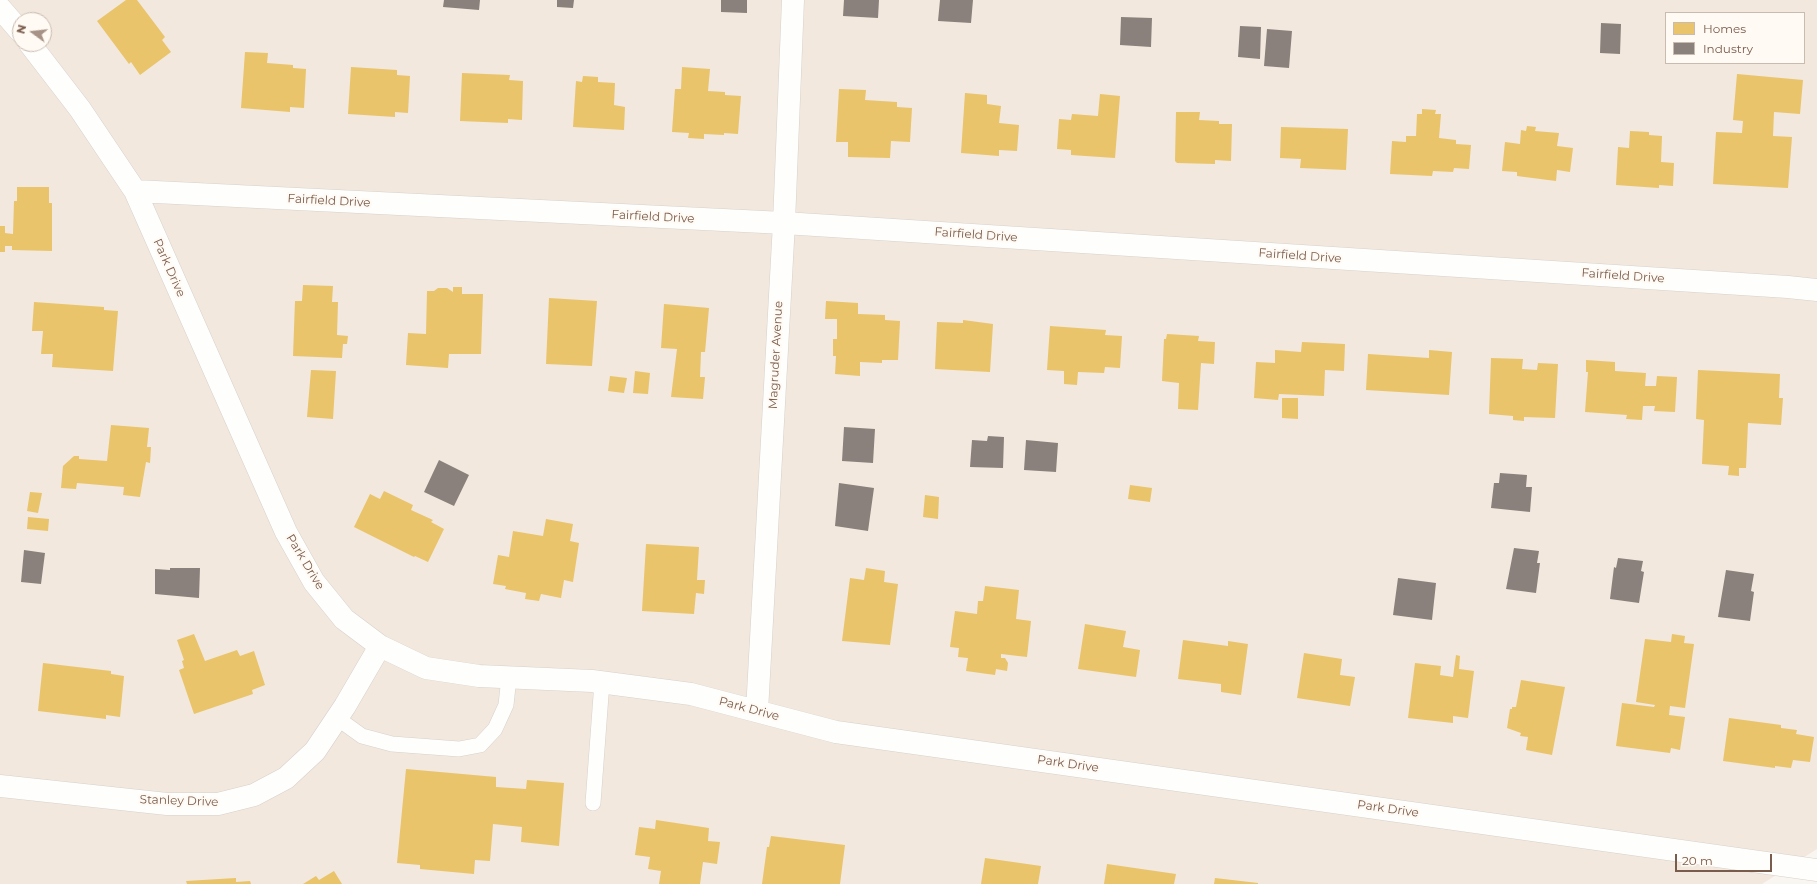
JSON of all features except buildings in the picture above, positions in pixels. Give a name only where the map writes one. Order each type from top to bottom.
[{"type":"street","name":"Magruder Avenue","points":[[757,710],[784,223],[793,0]]},
{"type":"street","points":[[0,8],[12,22]]},
{"type":"street","name":"Park Drive","points":[[36,52],[80,109],[135,191],[286,532],[314,582],[344,619],[380,646],[426,668],[479,676],[602,682],[691,694],[844,733],[1817,870]]},
{"type":"street","name":"Fairfield Drive","points":[[135,191],[784,223],[1817,290]]},
{"type":"street","name":"Stanley Drive","points":[[0,786],[167,804],[218,804],[254,795],[286,778],[315,751],[337,718],[380,646]]},
{"type":"lane","points":[[337,718],[362,736],[392,744],[458,749],[480,745],[495,729],[506,705],[509,677]]},
{"type":"lane","points":[[593,803],[602,682]]},
{"type":"shaded area","points":[[0,0],[1817,0],[1817,849],[1762,884],[0,884]]}]
